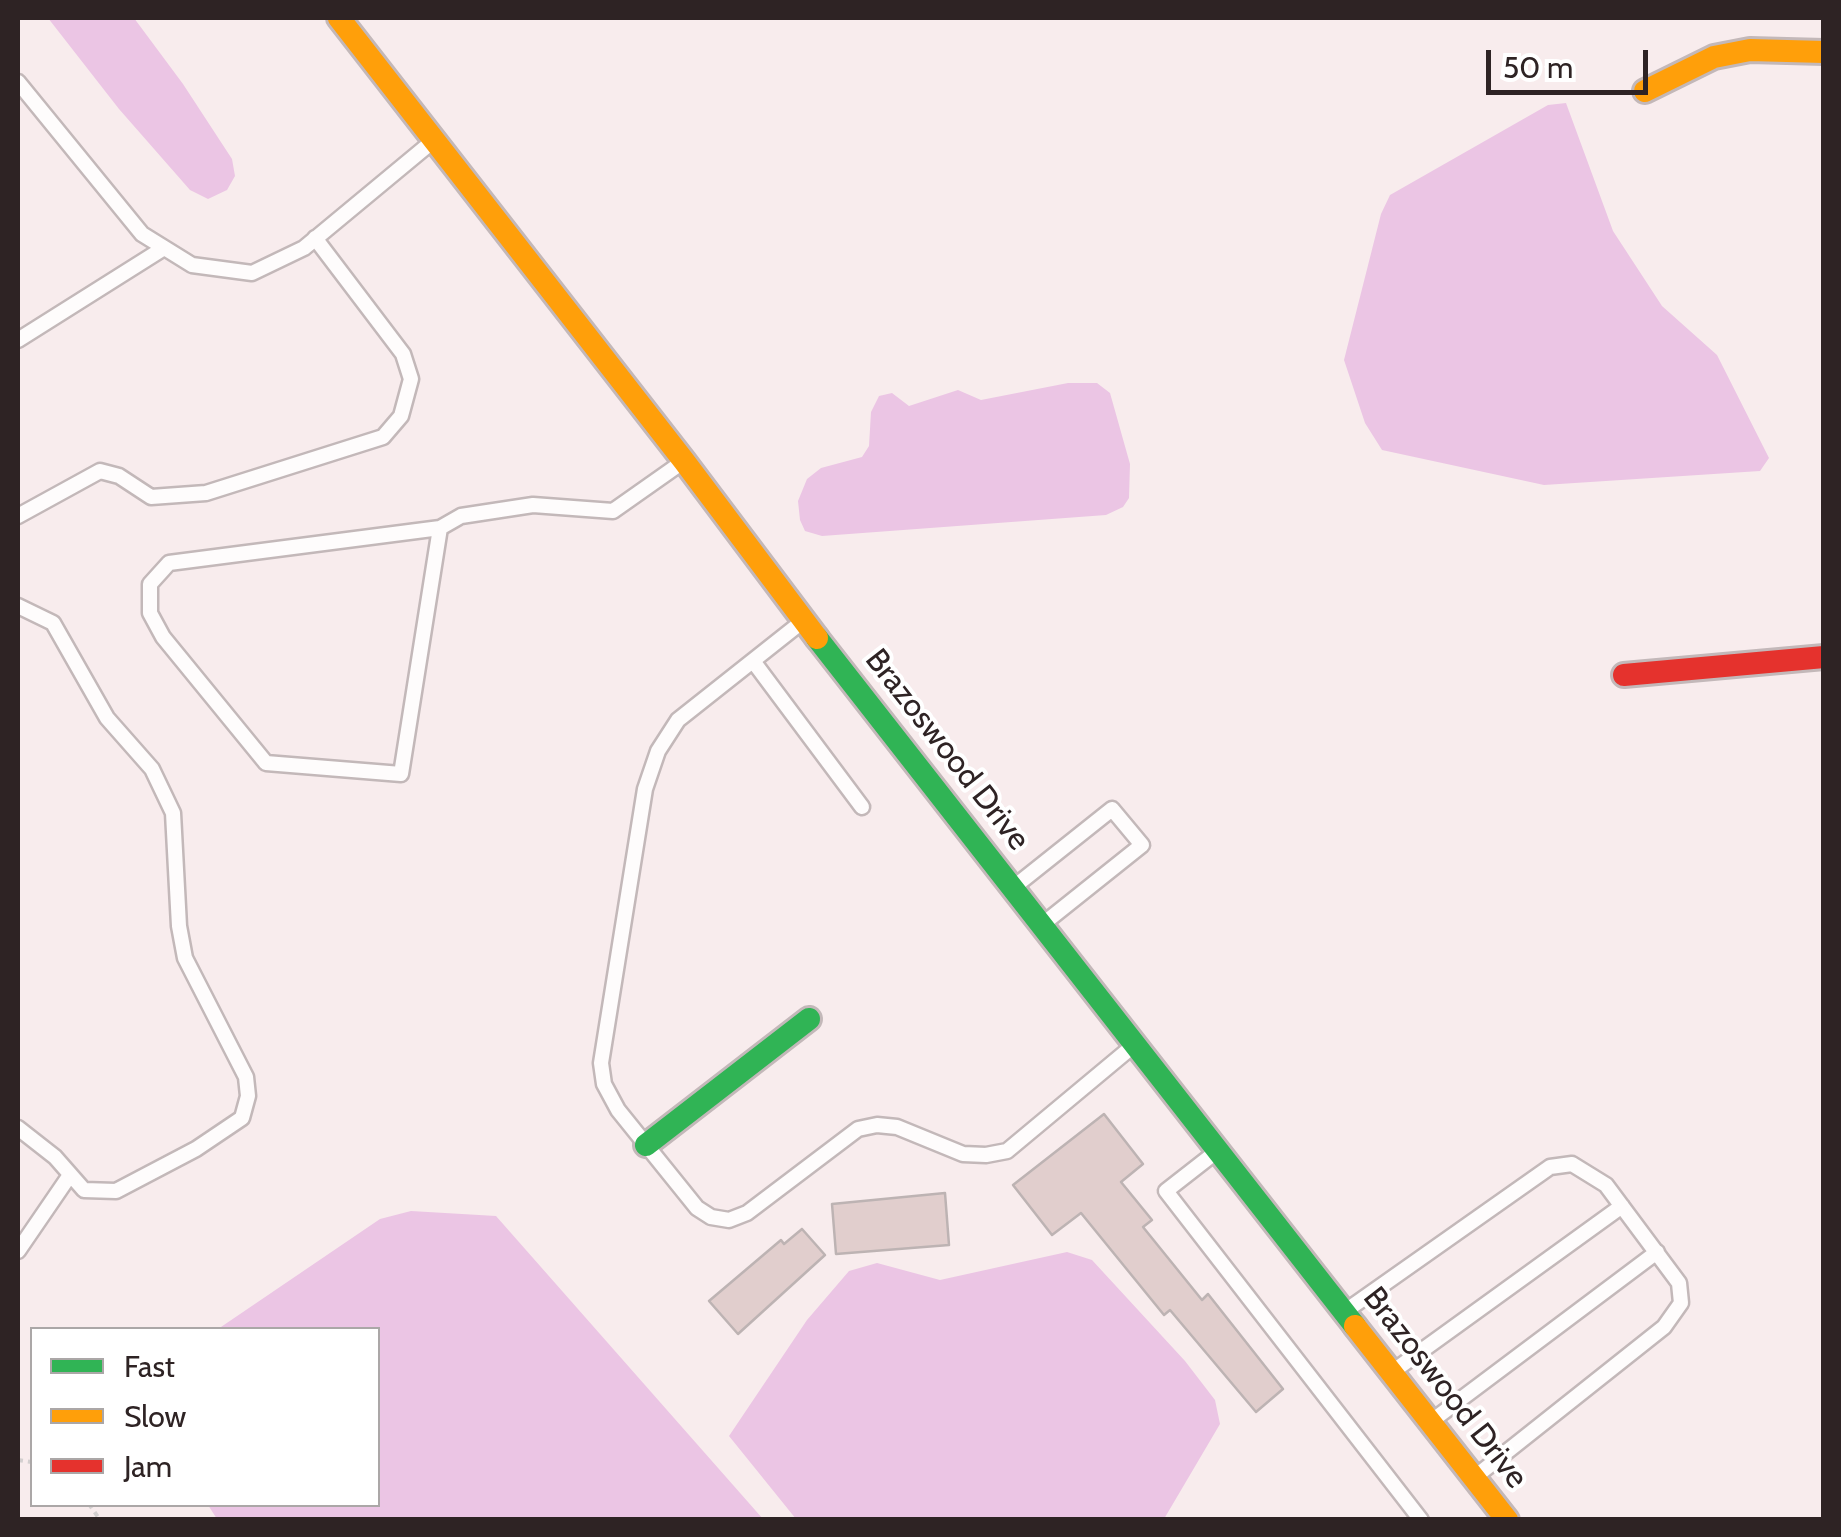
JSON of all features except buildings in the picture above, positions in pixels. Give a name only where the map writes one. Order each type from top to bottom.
[{"type":"street","name":"Brazoswood Drive","points":[[339,18],[1507,1520]]},
{"type":"street","points":[[1645,91],[1714,56],[1750,50],[1824,52]]},
{"type":"street","points":[[1624,675],[1824,657]]},
{"type":"street","points":[[646,1145],[809,1018]]},
{"type":"lane","points":[[21,92],[142,234],[192,265],[252,273],[304,248],[434,141]]},
{"type":"lane","points":[[18,516],[100,471],[119,476],[151,497],[206,493],[383,437],[401,416],[411,380],[403,354],[316,238]]},
{"type":"lane","points":[[18,340],[164,248]]},
{"type":"lane","points":[[440,528],[401,774],[266,763],[162,637],[150,612],[150,584],[169,563],[440,528],[461,516],[533,505],[612,511],[684,461]]},
{"type":"lane","points":[[18,606],[53,623],[107,718],[152,769],[172,813],[179,926],[185,958],[246,1077],[248,1096],[242,1118],[116,1191],[84,1190],[55,1158],[18,1128]]},
{"type":"lane","points":[[804,620],[678,720],[658,751],[645,789],[601,1063],[604,1084],[618,1110],[697,1208],[711,1217],[730,1220],[748,1212],[858,1129],[877,1124],[897,1127],[963,1154],[986,1156],[1007,1151],[1136,1043]]},
{"type":"lane","points":[[753,661],[862,807]]},
{"type":"lane","points":[[1014,887],[1112,809],[1142,845],[1042,924]]},
{"type":"lane","points":[[1219,1150],[1166,1192],[1421,1520]]},
{"type":"lane","points":[[1344,1313],[1550,1167],[1572,1164],[1606,1185],[1679,1283],[1682,1303],[1664,1327],[1474,1478]]},
{"type":"lane","points":[[18,1250],[70,1175]]},
{"type":"lane","points":[[1390,1374],[1622,1206]]},
{"type":"lane","points":[[1430,1422],[1656,1252]]},
{"type":"shaded area","points":[[48,18],[134,18],[232,159],[235,176],[227,190],[208,199],[190,190],[119,109]]},
{"type":"shaded area","points":[[1566,103],[1613,231],[1662,306],[1717,355],[1769,458],[1760,471],[1544,485],[1382,450],[1365,423],[1344,360],[1381,214],[1390,195],[1548,105]]},
{"type":"shaded area","points":[[1068,383],[1097,383],[1110,393],[1130,464],[1129,498],[1123,507],[1106,515],[822,536],[805,531],[798,501],[807,479],[821,468],[862,457],[869,446],[871,412],[879,396],[892,393],[909,406],[958,390],[981,400]]},
{"type":"shaded area","points":[[411,1211],[496,1216],[763,1519],[217,1519],[209,1507],[380,1507],[380,1327],[221,1327],[380,1219]]},
{"type":"shaded area","points":[[1067,1252],[1092,1260],[1185,1361],[1215,1400],[1220,1424],[1164,1519],[796,1519],[729,1436],[807,1320],[849,1271],[877,1263],[940,1280]]},
{"type":"traffic: fast","points":[[817,638],[1355,1326]]},
{"type":"traffic: fast","points":[[646,1145],[809,1019]]},
{"type":"traffic: slow","points":[[339,18],[817,638]]},
{"type":"traffic: slow","points":[[1645,91],[1714,57],[1750,50],[1824,52]]},
{"type":"traffic: slow","points":[[1355,1326],[1507,1520]]},
{"type":"traffic: jam","points":[[1624,675],[1824,657]]}]
